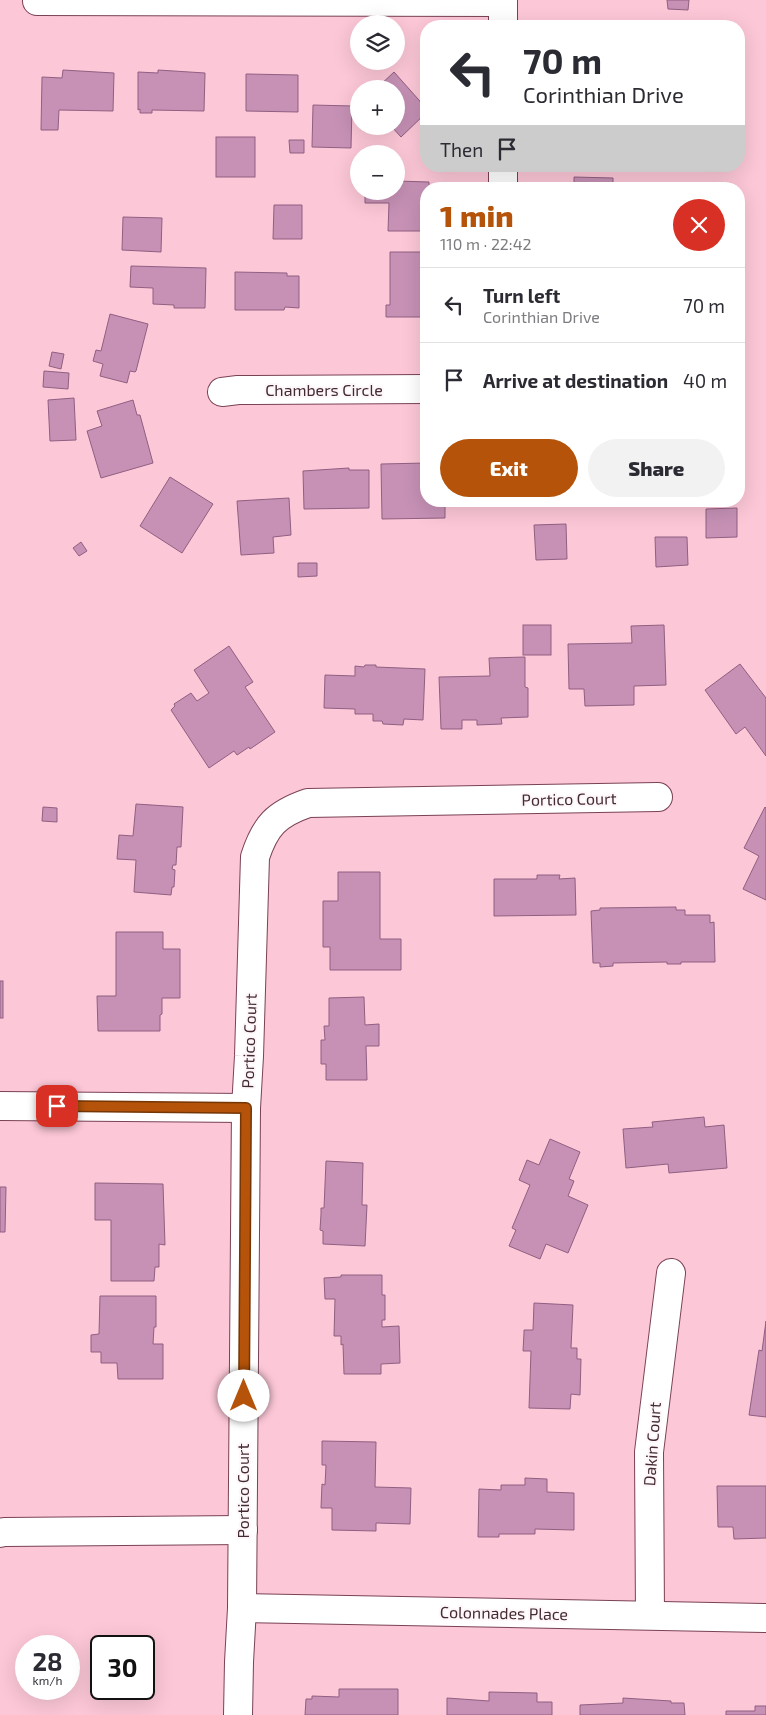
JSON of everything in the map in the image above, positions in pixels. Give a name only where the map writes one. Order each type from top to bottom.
[{"type":"street","points":[[37,1],[503,9]]},
{"type":"street","name":"Chambers Circle","points":[[222,392],[238,390],[420,389]]},
{"type":"street","name":"Portico Court","points":[[238,1715],[242,1608],[246,1108],[250,1056],[255,857],[262,837],[275,820],[291,809],[308,803],[658,797]]},
{"type":"street","points":[[0,1106],[246,1108]]},
{"type":"street","name":"Dakin Court","points":[[650,1615],[649,1452],[671,1273]]},
{"type":"street","points":[[0,1534],[4,1532],[243,1530]]},
{"type":"street","name":"Colonnades Place","points":[[242,1608],[766,1618]]},
{"type":"building","points":[[667,0],[689,0],[688,10],[668,9]]},
{"type":"building","points":[[63,70],[114,73],[113,111],[59,110],[58,130],[41,130],[42,77],[62,78]]},
{"type":"building","points":[[158,70],[205,73],[204,111],[152,110],[152,113],[140,113],[140,109],[138,110],[138,72],[158,73]]},
{"type":"building","points":[[394,72],[401,80],[386,80]]},
{"type":"building","points":[[246,74],[298,75],[298,112],[246,111]]},
{"type":"building","points":[[405,84],[420,101],[420,119],[405,133]]},
{"type":"building","points":[[313,105],[350,106],[350,148],[312,147]]},
{"type":"building","points":[[216,137],[255,137],[255,177],[216,177]]},
{"type":"building","points":[[289,140],[304,140],[304,153],[290,153]]},
{"type":"building","points":[[574,177],[613,178],[613,182],[574,182]]},
{"type":"building","points":[[405,181],[429,182],[420,182],[420,231],[388,231],[389,203],[365,203],[365,200],[405,200]]},
{"type":"building","points":[[274,205],[302,205],[302,239],[273,239]]},
{"type":"building","points":[[123,217],[162,218],[161,252],[122,250]]},
{"type":"building","points":[[390,252],[420,252],[420,317],[386,317],[386,305],[390,305]]},
{"type":"building","points":[[131,266],[206,268],[205,308],[174,308],[174,305],[153,304],[153,288],[130,287]]},
{"type":"building","points":[[235,272],[287,273],[287,276],[299,276],[299,308],[285,307],[284,310],[235,310]]},
{"type":"building","points":[[110,314],[148,324],[136,371],[130,371],[127,383],[100,376],[103,364],[93,361],[96,350],[101,351]]},
{"type":"building","points":[[52,352],[64,354],[61,369],[49,366]]},
{"type":"building","points":[[44,371],[69,373],[68,389],[43,387]]},
{"type":"building","points":[[74,398],[76,440],[50,441],[48,400]]},
{"type":"building","points":[[133,400],[137,415],[140,415],[153,463],[101,478],[87,431],[102,426],[97,411]]},
{"type":"building","points":[[420,463],[420,507],[445,507],[445,518],[382,519],[381,464]]},
{"type":"building","points":[[349,468],[349,470],[369,470],[369,508],[304,509],[303,471]]},
{"type":"building","points":[[170,477],[213,504],[182,553],[140,526]]},
{"type":"building","points":[[289,498],[291,535],[273,537],[274,553],[241,555],[237,501]]},
{"type":"building","points":[[737,508],[737,537],[706,538],[706,509]]},
{"type":"building","points":[[566,524],[567,559],[536,560],[534,525]]},
{"type":"building","points":[[655,537],[687,537],[688,565],[656,567]]},
{"type":"building","points":[[81,542],[87,551],[79,556],[73,548]]},
{"type":"building","points":[[298,563],[317,563],[317,576],[298,577]]},
{"type":"building","points":[[523,625],[551,625],[551,655],[523,655]]},
{"type":"building","points":[[664,625],[666,685],[634,686],[634,705],[585,706],[584,689],[569,689],[568,644],[632,643],[631,626]]},
{"type":"building","points":[[229,646],[253,682],[245,687],[275,732],[250,749],[249,747],[237,755],[234,751],[209,768],[171,710],[175,706],[174,704],[191,693],[197,701],[209,693],[194,670]]},
{"type":"building","points":[[525,657],[528,717],[501,718],[502,724],[477,725],[477,720],[462,720],[462,729],[441,729],[439,677],[490,676],[489,658]]},
{"type":"building","points":[[740,664],[766,698],[766,756],[745,727],[736,734],[705,690]]},
{"type":"building","points":[[365,665],[425,669],[423,720],[404,719],[403,725],[383,724],[382,721],[373,721],[373,714],[355,714],[355,709],[324,708],[325,675],[355,676],[355,666],[364,667]]},
{"type":"building","points":[[136,804],[183,807],[181,847],[177,847],[176,865],[173,865],[172,869],[175,870],[174,887],[172,887],[171,895],[134,892],[136,860],[117,859],[119,835],[133,836]]},
{"type":"building","points":[[43,807],[57,808],[57,822],[42,821]]},
{"type":"building","points":[[765,807],[766,900],[743,889],[759,856],[744,848]]},
{"type":"building","points":[[338,872],[380,872],[380,939],[401,939],[401,970],[330,970],[330,947],[323,947],[323,901],[338,901]]},
{"type":"building","points":[[537,875],[560,875],[559,879],[575,878],[576,915],[494,916],[494,879],[537,879]]},
{"type":"building","points":[[676,907],[676,910],[685,910],[685,915],[710,915],[710,923],[714,922],[715,962],[681,962],[681,964],[667,964],[667,962],[613,963],[613,966],[600,967],[600,963],[593,963],[591,911],[600,910],[600,908]]},
{"type":"building","points":[[116,932],[163,932],[163,949],[180,949],[180,998],[162,998],[160,1031],[98,1031],[97,996],[116,996]]},
{"type":"building","points":[[0,981],[3,981],[3,1018],[0,1018]]},
{"type":"building","points":[[364,997],[365,1025],[379,1024],[379,1046],[366,1046],[367,1080],[326,1080],[326,1064],[321,1064],[321,1040],[325,1040],[324,1026],[329,1026],[329,998]]},
{"type":"building","points":[[704,1117],[705,1127],[724,1125],[727,1168],[669,1173],[668,1164],[626,1168],[623,1129],[653,1127],[652,1122]]},
{"type":"building","points":[[550,1139],[580,1152],[569,1179],[574,1181],[568,1196],[588,1205],[568,1253],[546,1244],[540,1259],[509,1246],[516,1230],[512,1228],[530,1185],[519,1180],[527,1160],[539,1165]]},
{"type":"building","points":[[326,1161],[363,1163],[362,1205],[367,1205],[365,1246],[323,1244],[323,1231],[320,1230],[321,1208],[324,1208]]},
{"type":"building","points":[[95,1183],[163,1184],[165,1245],[159,1244],[159,1267],[155,1267],[154,1281],[111,1281],[111,1220],[95,1220]]},
{"type":"building","points":[[0,1187],[6,1187],[5,1232],[0,1232]]},
{"type":"building","points":[[341,1275],[382,1275],[382,1295],[385,1295],[385,1320],[382,1320],[382,1327],[399,1326],[400,1363],[381,1364],[381,1374],[344,1374],[341,1336],[334,1336],[335,1299],[325,1299],[324,1278],[341,1277]]},
{"type":"building","points":[[100,1296],[156,1296],[156,1327],[154,1327],[153,1344],[163,1344],[163,1379],[118,1379],[117,1363],[101,1363],[101,1352],[91,1352],[91,1335],[99,1334]]},
{"type":"building","points":[[534,1303],[573,1305],[571,1348],[577,1348],[577,1359],[581,1359],[580,1395],[571,1394],[570,1409],[529,1408],[531,1351],[523,1351],[524,1330],[533,1330]]},
{"type":"building","points":[[766,1321],[766,1417],[749,1415],[759,1350],[762,1351]]},
{"type":"building","points":[[322,1441],[376,1442],[375,1487],[411,1488],[410,1524],[376,1523],[376,1531],[332,1530],[332,1508],[321,1508],[322,1484],[325,1485],[326,1465],[322,1465]]},
{"type":"building","points":[[525,1478],[547,1479],[547,1492],[574,1493],[574,1530],[535,1529],[535,1534],[499,1534],[499,1537],[478,1537],[479,1489],[501,1490],[501,1485],[525,1485]]},
{"type":"building","points":[[717,1486],[766,1486],[766,1538],[734,1539],[733,1527],[718,1527]]},
{"type":"building","points":[[339,1689],[398,1689],[398,1715],[305,1715],[306,1699],[312,1699],[312,1696],[339,1697]]},
{"type":"building","points":[[489,1692],[537,1693],[537,1702],[552,1702],[552,1715],[447,1715],[447,1698],[489,1701]]},
{"type":"building","points":[[623,1698],[684,1703],[685,1715],[580,1715],[580,1705],[623,1703]]},
{"type":"building","points":[[755,1706],[766,1706],[766,1715],[726,1715],[726,1711],[755,1711]]},
{"type":"route","points":[[57,1106],[246,1108],[244,1396]]}]
